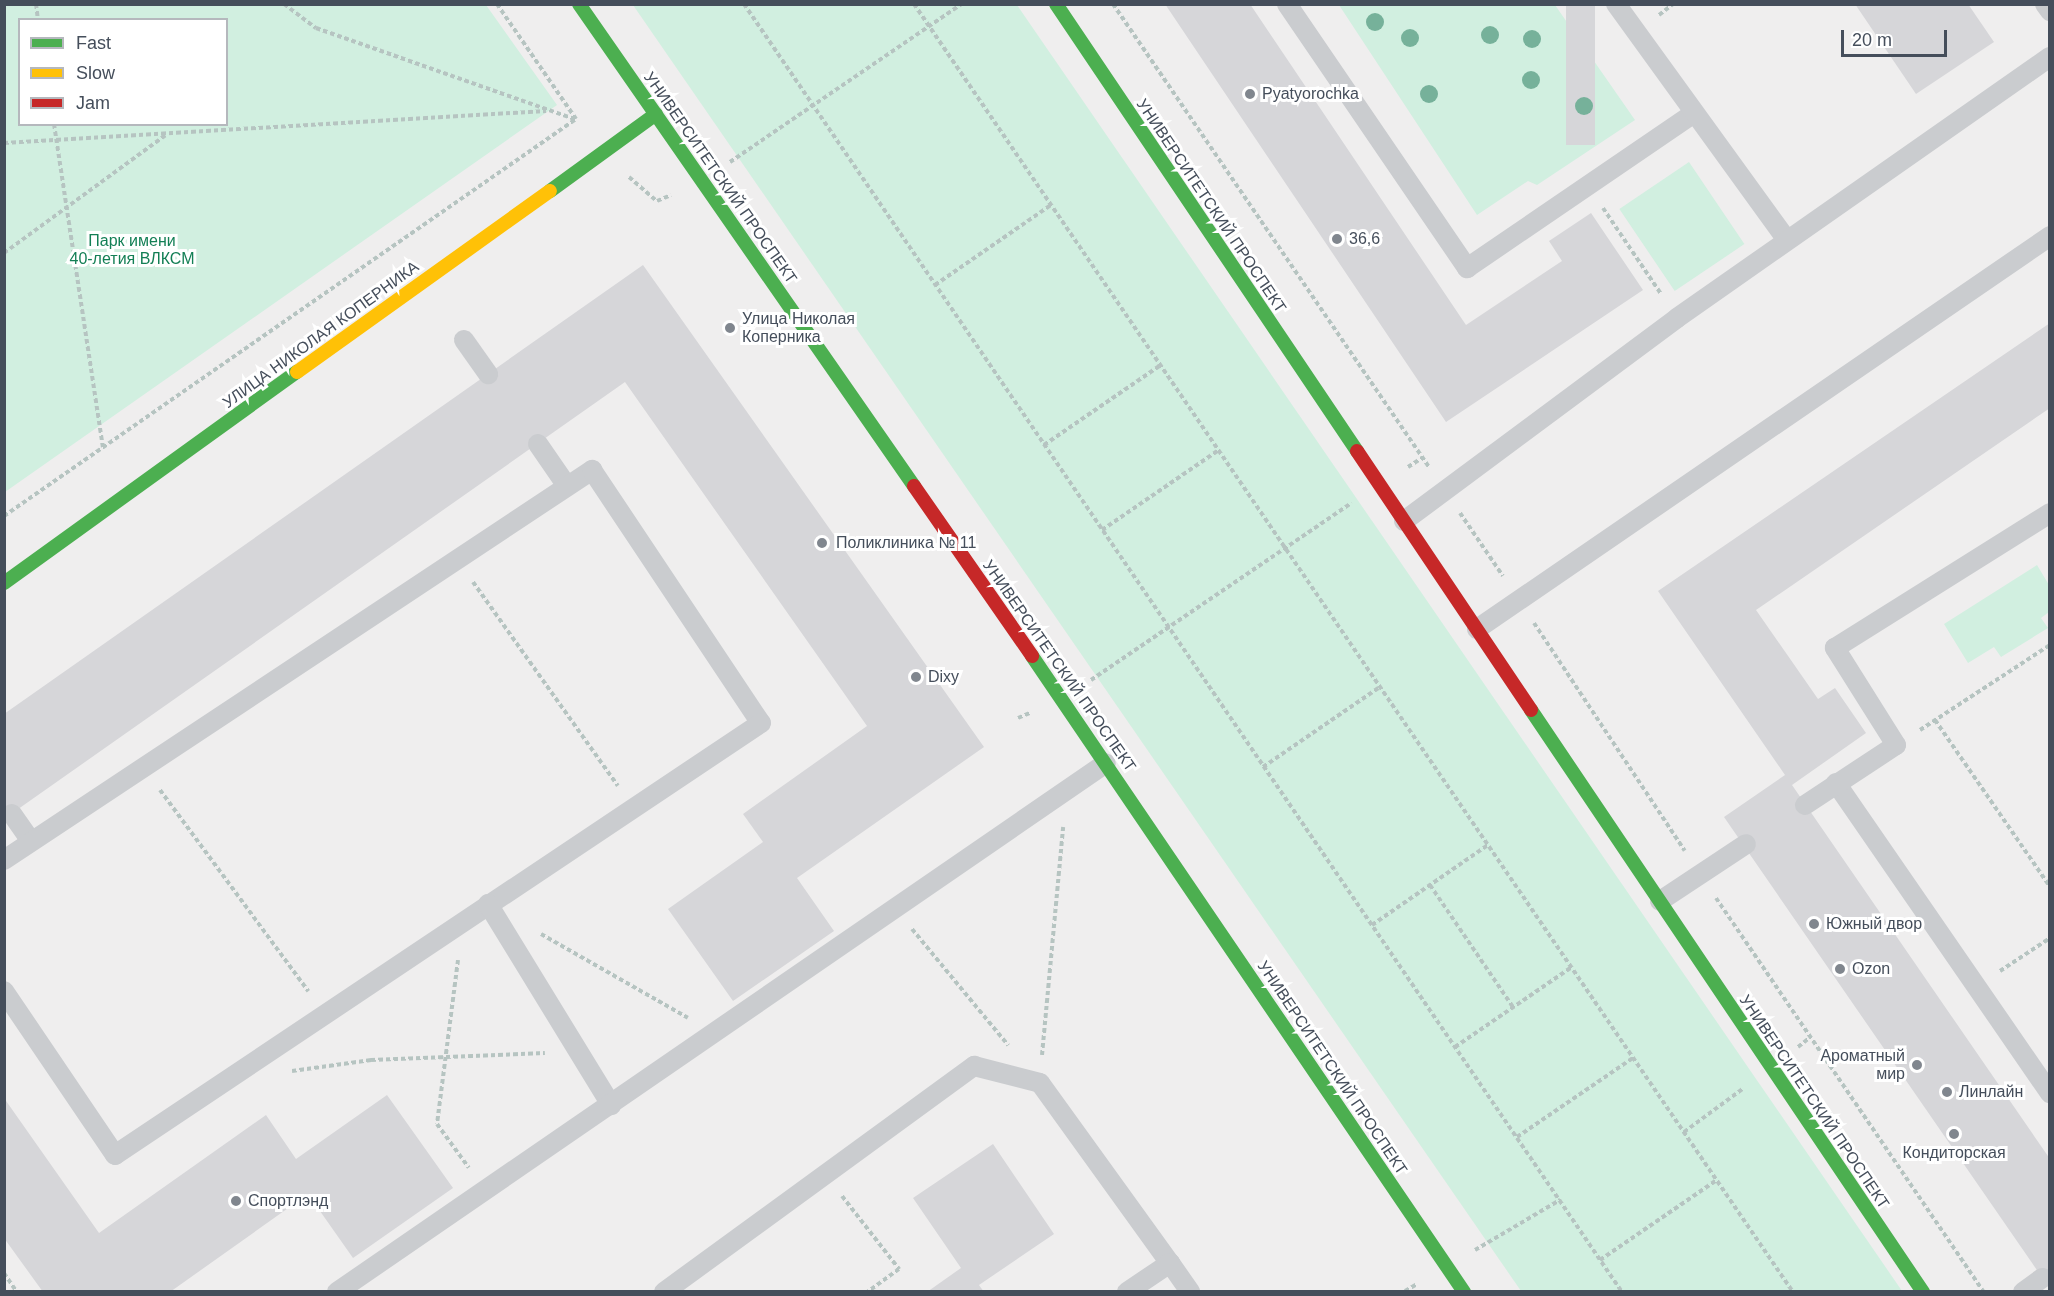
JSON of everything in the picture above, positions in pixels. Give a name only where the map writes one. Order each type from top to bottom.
[{"type":"main road","name":"УНИВЕРСИТЕТСКИЙ ПРОСПЕКТ","points":[[579,4],[1106,763],[1464,1292]]},
{"type":"main road","name":"УНИВЕРСИТЕТСКИЙ ПРОСПЕКТ","points":[[1056,4],[1378,485],[1478,629],[1771,1070],[1923,1292]]},
{"type":"main road","name":"УЛИЦА НИКОЛАЯ КОПЕРНИКА","points":[[4,583],[656,114]]},
{"type":"lane","points":[[1287,4],[1467,268],[1694,113]]},
{"type":"lane","points":[[1616,4],[1787,240]]},
{"type":"lane","points":[[2045,4],[2049,11]]},
{"type":"lane","points":[[1404,521],[1677,318],[2049,57]]},
{"type":"lane","points":[[1478,629],[2049,236]]},
{"type":"lane","points":[[464,340],[488,374]]},
{"type":"lane","points":[[538,444],[567,486]]},
{"type":"lane","points":[[4,860],[592,470],[761,723],[324,1013],[116,1155],[4,991]]},
{"type":"lane","points":[[1805,805],[1896,745],[1835,648],[2049,513]]},
{"type":"lane","points":[[337,1292],[1106,763]]},
{"type":"lane","points":[[1836,783],[1974,988],[2049,1093]]},
{"type":"lane","points":[[12,814],[32,841]]},
{"type":"lane","points":[[1660,901],[1746,844]]},
{"type":"lane","points":[[488,904],[611,1105]]},
{"type":"lane","points":[[664,1292],[974,1066],[1040,1083],[1190,1292]]},
{"type":"lane","points":[[1127,1292],[1170,1263]]},
{"type":"lane","points":[[2023,1292],[2042,1278]]},
{"type":"path","points":[[284,4],[316,28],[576,119]]},
{"type":"path","points":[[497,4],[602,154],[657,201],[702,181],[962,4]]},
{"type":"path","points":[[744,4],[1622,1292]]},
{"type":"path","points":[[914,4],[1793,1292]]},
{"type":"path","points":[[1113,4],[1445,491],[1700,874],[1984,1292]]},
{"type":"path","points":[[4,143],[550,111]]},
{"type":"path","points":[[4,516],[576,119]]},
{"type":"path","points":[[54,126],[103,447]]},
{"type":"path","points":[[4,254],[167,135]]},
{"type":"path","points":[[1588,185],[1677,318]]},
{"type":"path","points":[[935,285],[1052,205]]},
{"type":"path","points":[[1044,445],[1161,365]]},
{"type":"path","points":[[1102,530],[1219,450]]},
{"type":"path","points":[[1062,699],[1378,485]]},
{"type":"path","points":[[457,560],[633,808]]},
{"type":"path","points":[[1896,745],[2049,645]]},
{"type":"path","points":[[1263,766],[1380,687]]},
{"type":"path","points":[[1935,720],[2049,886]]},
{"type":"path","points":[[143,767],[324,1013]]},
{"type":"path","points":[[1040,1083],[1067,790]]},
{"type":"path","points":[[1372,925],[1488,845]]},
{"type":"path","points":[[1430,885],[1513,1007]]},
{"type":"path","points":[[895,909],[1009,1046]]},
{"type":"path","points":[[463,921],[437,1124],[486,1190]]},
{"type":"path","points":[[530,928],[716,1033]]},
{"type":"path","points":[[1974,988],[2049,938]]},
{"type":"path","points":[[1455,1047],[1572,967]]},
{"type":"path","points":[[290,1072],[371,1060],[579,1051]]},
{"type":"path","points":[[1516,1137],[1633,1058]]},
{"type":"path","points":[[1684,1131],[1771,1070]]},
{"type":"path","points":[[825,1173],[899,1269],[867,1292]]},
{"type":"path","points":[[1600,1260],[1717,1180]]},
{"type":"path","points":[[1491,1241],[1560,1200]]},
{"type":"path","points":[[4,1273],[17,1292]]},
{"type":"green space","name":"Парк имени 40-летия ВЛКСМ","points":[[5,4],[486,5],[557,105],[5,492]]},
{"type":"green space","points":[[633,5],[1017,5],[1902,1291],[1521,1291]]},
{"type":"green space","points":[[1339,5],[1555,5],[1635,120],[1537,185],[1528,181],[1477,215]]},
{"type":"green space","points":[[1689,162],[1744,244],[1675,291],[1619,209]]},
{"type":"green space","points":[[2037,565],[2049,585],[2049,612],[2041,618],[2048,628],[2001,657],[1994,647],[1968,663],[1944,624]]},
{"type":"building","points":[[1165,4],[1250,4],[1466,325],[1562,261],[1549,241],[1591,213],[1643,290],[1446,422]]},
{"type":"building","points":[[1566,4],[1595,4],[1595,145],[1566,145]]},
{"type":"building","points":[[1855,4],[1968,4],[1994,42],[1916,94]]},
{"type":"building","points":[[643,265],[984,747],[797,878],[834,931],[733,1001],[668,909],[763,842],[743,814],[867,726],[625,382],[4,819],[4,714]]},
{"type":"building","points":[[2050,323],[2050,408],[1756,610],[1818,699],[1835,688],[1866,733],[1792,785],[2050,1159],[2050,1289],[1724,817],[1785,775],[1658,591]]},
{"type":"building","points":[[387,1095],[453,1188],[353,1258],[308,1194],[170,1292],[43,1292],[4,1238],[4,1098],[99,1233],[266,1115],[296,1159]]},
{"type":"building","points":[[993,1144],[1054,1234],[979,1285],[984,1292],[927,1292],[961,1268],[913,1198]]},
{"type":"traffic: fast","points":[[579,4],[914,486]]},
{"type":"traffic: fast","points":[[1056,4],[1357,451]]},
{"type":"traffic: fast","points":[[550,191],[656,114]]},
{"type":"traffic: fast","points":[[4,583],[297,372]]},
{"type":"traffic: fast","points":[[1032,656],[1464,1292]]},
{"type":"traffic: fast","points":[[1531,710],[1923,1292]]},
{"type":"traffic: slow","points":[[297,372],[550,191]]},
{"type":"traffic: jam","points":[[1357,451],[1531,710]]},
{"type":"traffic: jam","points":[[914,486],[1032,656]]},
{"type":"place","name":"Pyatyorochka","points":[[1250,94]]},
{"type":"place","name":"36,6","points":[[1337,239]]},
{"type":"place","name":"Улица Николая Коперника","points":[[730,328]]},
{"type":"place","name":"Поликлиника № 11","points":[[822,543]]},
{"type":"place","name":"Dixy","points":[[916,677]]},
{"type":"place","name":"Южный двор","points":[[1814,924]]},
{"type":"place","name":"Ozon","points":[[1840,969]]},
{"type":"place","name":"Ароматный мир","points":[[1917,1065]]},
{"type":"place","name":"Линлайн","points":[[1947,1092]]},
{"type":"place","name":"Кондиторская","points":[[1954,1134]]},
{"type":"place","name":"Спортлэнд","points":[[236,1201]]}]
